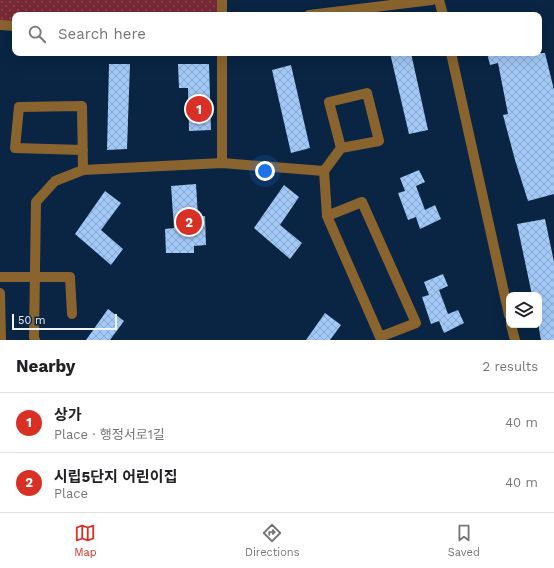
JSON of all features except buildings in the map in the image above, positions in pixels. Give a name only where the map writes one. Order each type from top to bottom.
[{"type":"street","points":[[222,0],[222,12]]},
{"type":"street","points":[[334,12],[432,0]]},
{"type":"street","points":[[439,0],[442,12]]},
{"type":"street","points":[[0,26],[12,26]]},
{"type":"street","points":[[222,56],[222,163]]},
{"type":"street","points":[[452,56],[506,301]]},
{"type":"street","points":[[327,216],[362,202],[416,323],[380,337],[327,216],[324,172],[341,148],[379,141],[367,94],[328,102],[341,148]]},
{"type":"street","points":[[83,150],[15,148],[19,107],[82,106],[83,150],[83,170]]},
{"type":"street","points":[[35,340],[36,202],[55,181],[83,170],[222,163],[324,172]]},
{"type":"street","points":[[0,277],[70,277],[72,314]]},
{"type":"street","points":[[0,293],[1,340]]},
{"type":"street","points":[[512,328],[515,340]]},
{"type":"shaded area","points":[[0,0],[222,0],[222,12],[12,12],[12,23],[0,23]]},
{"type":"place","name":"상가","points":[[199,109]]},
{"type":"place","name":"시립5단지 어린이집","points":[[189,222]]}]
